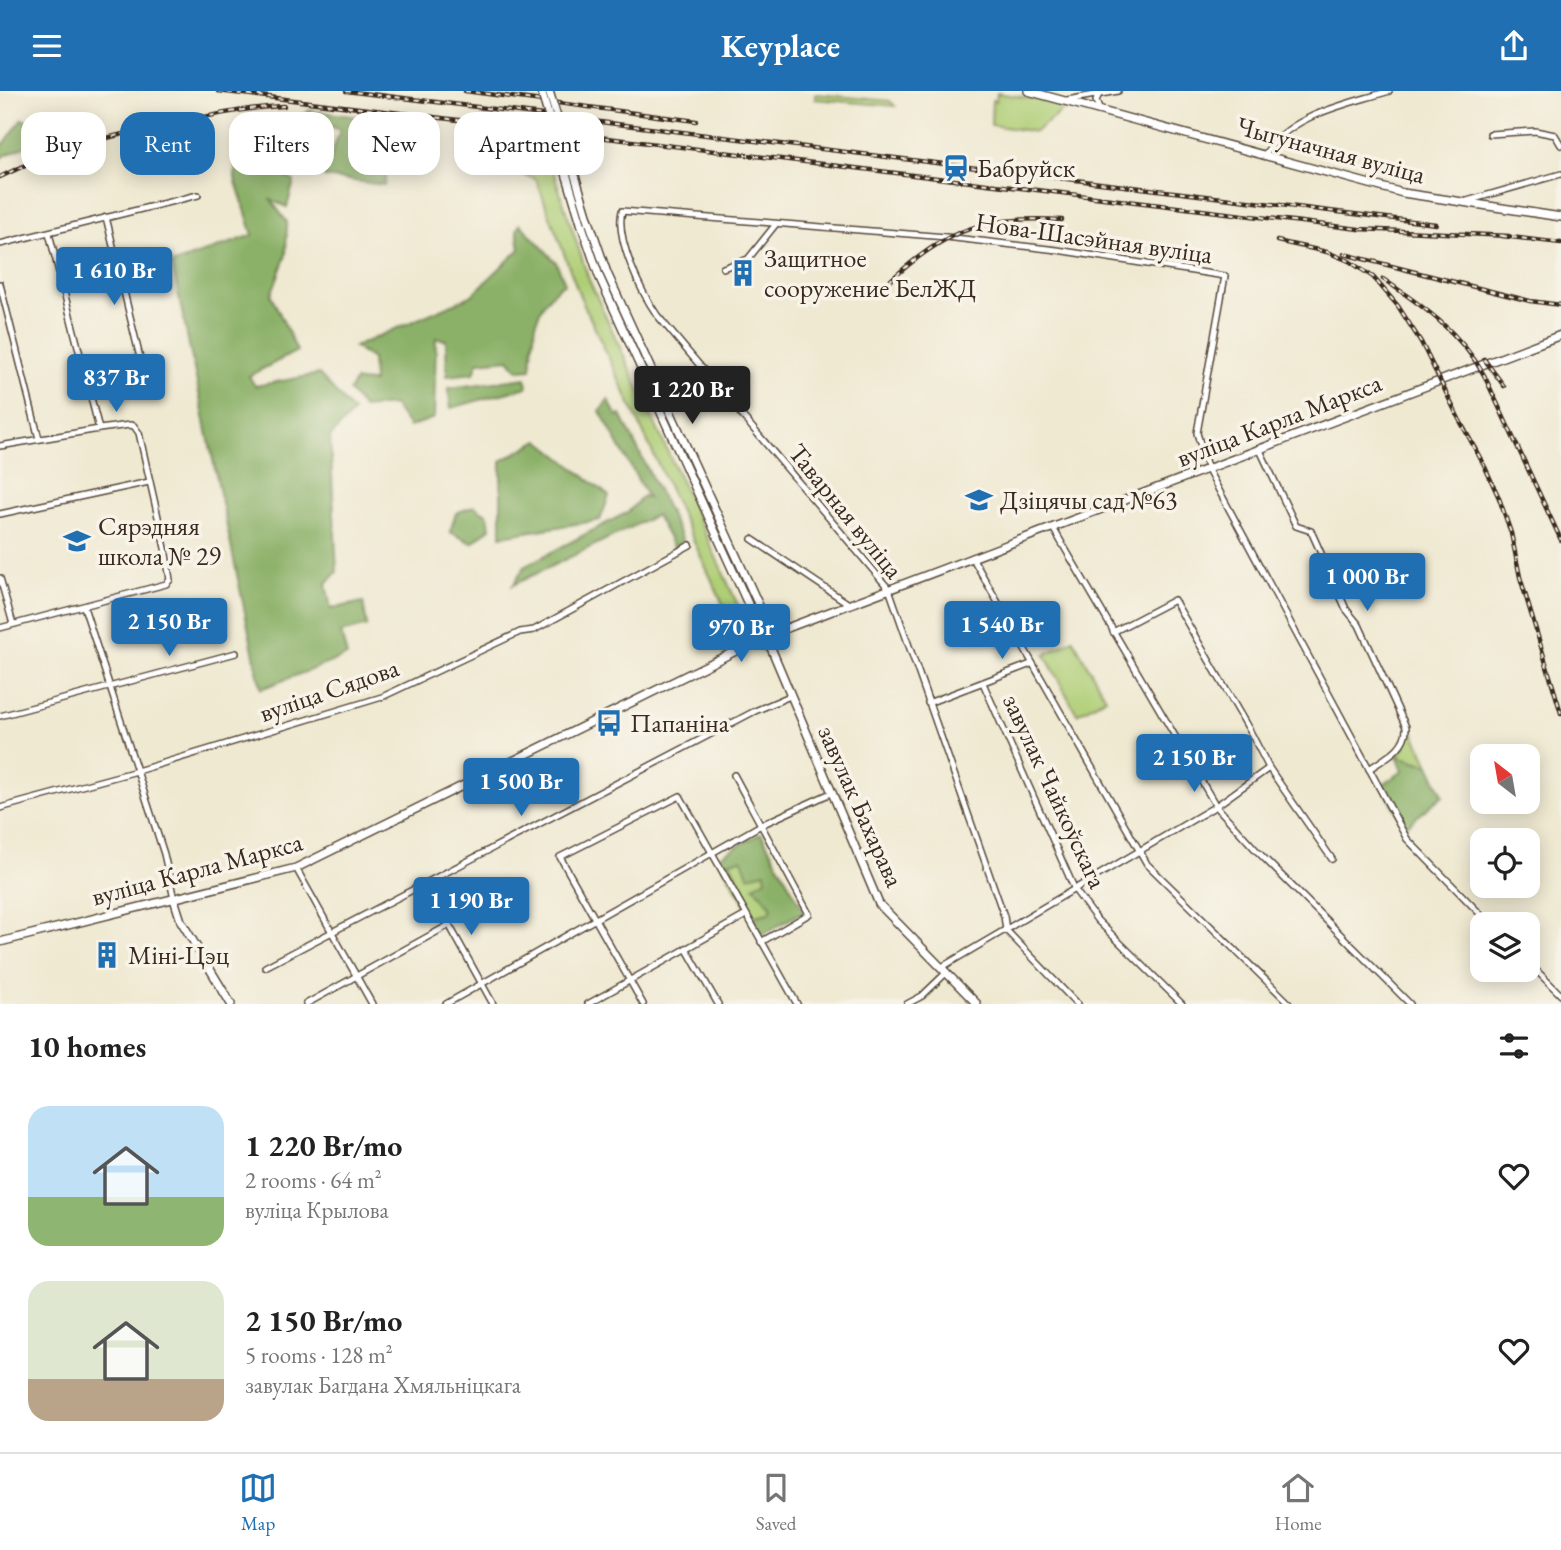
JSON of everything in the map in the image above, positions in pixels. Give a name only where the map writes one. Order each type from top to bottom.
[{"type":"main road","points":[[541,91],[585,222]]},
{"type":"main road","points":[[549,91],[585,222]]},
{"type":"main road","name":"Чыгуначная вуліца","points":[[1028,91],[1403,194],[1561,217]]},
{"type":"main road","name":"завулак Бахарава","points":[[585,222],[766,621],[765,636],[879,904],[977,1004]]},
{"type":"main road","name":"вуліца Карла Маркса","points":[[0,942],[296,868],[765,636],[1561,335]]},
{"type":"main road","points":[[174,899],[181,922],[231,1004]]},
{"type":"street","points":[[1067,100],[1118,91]]},
{"type":"street","points":[[1264,156],[1273,140],[1296,123],[1389,91]]},
{"type":"street","points":[[1099,94],[1096,101],[1099,109]]},
{"type":"street","points":[[1490,134],[1535,131],[1555,135],[1561,145]]},
{"type":"street","name":"Чыгуначная вуліца","points":[[1463,202],[1561,174]]},
{"type":"street","points":[[0,244],[198,195]]},
{"type":"street","name":"Таварная вуліца","points":[[957,239],[622,211],[620,220],[631,264],[657,316],[889,589],[1004,916],[1006,930],[1077,1004]]},
{"type":"street","points":[[86,374],[141,362],[106,217]]},
{"type":"street","points":[[723,268],[748,259],[776,224]]},
{"type":"street","points":[[49,233],[99,429]]},
{"type":"street","name":"Нова-Шасэйная вуліца","points":[[957,239],[1057,250],[1225,276],[1197,433],[1208,470]]},
{"type":"street","points":[[0,284],[39,439]]},
{"type":"street","points":[[0,446],[130,425],[137,429],[170,580],[166,584],[0,628]]},
{"type":"street","points":[[1260,450],[1296,526],[1311,531],[1346,609],[1359,625],[1406,727],[1401,745],[1369,769]]},
{"type":"street","points":[[1208,470],[1407,839],[1478,912]]},
{"type":"street","points":[[0,514],[149,482]]},
{"type":"street","points":[[1053,528],[1216,806],[1256,850],[1410,1004]]},
{"type":"street","points":[[752,539],[849,604]]},
{"type":"street","name":"вуліца Сядова","points":[[0,808],[137,771],[382,697],[520,632],[534,630],[690,545]]},
{"type":"street","points":[[972,557],[1147,864],[1290,1004]]},
{"type":"street","points":[[0,578],[13,624]]},
{"type":"street","points":[[1113,632],[1174,600],[1269,768],[1332,859]]},
{"type":"street","points":[[84,607],[164,854],[174,899]]},
{"type":"street","points":[[0,716],[236,653]]},
{"type":"street","points":[[928,703],[1031,664]]},
{"type":"street","name":"завулак Чайкоўскага","points":[[983,683],[1075,890],[1097,920],[1182,1004]]},
{"type":"street","points":[[265,967],[755,711],[790,696]]},
{"type":"street","points":[[907,1004],[922,996],[945,969],[1216,806],[1269,768]]},
{"type":"street","points":[[734,775],[809,914],[761,942]]},
{"type":"street","points":[[446,1004],[761,825],[831,793]]},
{"type":"street","points":[[643,1004],[560,857],[680,796],[797,1004]]},
{"type":"street","points":[[296,868],[372,1004]]},
{"type":"street","points":[[426,883],[493,1004]]},
{"type":"street","points":[[589,1004],[746,915]]},
{"type":"street","points":[[306,1004],[449,925]]},
{"type":"street","points":[[686,948],[719,1004]]},
{"type":"street","points":[[1540,974],[1561,995]]},
{"type":"green space","points":[[997,93],[1067,104],[1067,107],[1035,132],[991,125],[992,100],[996,101]]},
{"type":"green space","points":[[815,94],[890,101],[895,106],[815,99]]},
{"type":"green space","points":[[334,114],[348,116],[348,175],[386,175],[384,185],[324,177],[334,175],[334,148],[340,130],[334,128]]},
{"type":"green space","points":[[21,120],[21,148],[0,158],[0,146]]},
{"type":"green space","points":[[235,175],[280,175],[294,181],[287,207],[271,200],[287,222],[286,255],[271,295],[297,351],[249,376],[255,386],[319,374],[353,412],[330,437],[337,572],[326,584],[331,609],[363,602],[367,626],[341,633],[347,656],[261,689],[172,264],[253,235]]},
{"type":"green space","points":[[524,175],[554,175],[589,280],[747,625],[749,636],[741,643],[580,296],[536,179]]},
{"type":"green space","points":[[520,224],[556,262],[565,283],[546,300],[541,310],[534,332],[531,369],[518,370],[509,359],[478,362],[474,373],[447,376],[446,340],[436,338],[434,418],[409,427],[393,405],[363,408],[349,391],[355,381],[373,382],[372,359],[354,347],[471,296],[520,249],[517,230]]},
{"type":"green space","points":[[526,378],[527,387],[451,408],[448,388]]},
{"type":"green space","points":[[608,400],[617,416],[621,415],[683,541],[674,548],[656,515],[513,585],[525,566],[628,512],[643,496],[648,498],[600,411]]},
{"type":"green space","points":[[539,440],[609,496],[600,520],[501,536],[501,461]]},
{"type":"green space","points":[[474,506],[488,515],[490,528],[472,543],[450,532],[456,513]]},
{"type":"green space","points":[[1073,639],[1106,698],[1077,714],[1045,655]]},
{"type":"green space","points":[[1410,725],[1429,765],[1397,756],[1405,747]]},
{"type":"green space","points":[[1397,756],[1429,765],[1443,795],[1405,827],[1382,785],[1403,771]]},
{"type":"green space","points":[[761,833],[804,911],[762,935],[751,917],[769,913],[772,907],[754,886],[766,879],[765,872],[748,876],[742,859],[729,861],[747,896],[743,901],[718,857]]},
{"type":"green space","points":[[742,858],[765,872],[773,906],[769,913],[751,917],[743,901],[747,896],[729,861]]},
{"type":"railway","points":[[218,91],[1359,229],[1509,236]]},
{"type":"railway","points":[[346,91],[1436,224]]},
{"type":"railway","points":[[465,91],[696,121]]},
{"type":"railway","points":[[0,177],[71,148],[119,135],[228,113],[284,106]]},
{"type":"railway","points":[[874,295],[918,257],[958,233],[1003,221],[1062,220]]},
{"type":"railway","points":[[1502,236],[1561,243]]},
{"type":"railway","points":[[1277,241],[1327,252],[1349,261],[1373,277],[1398,306],[1421,342],[1499,498],[1561,713]]},
{"type":"railway","points":[[1344,254],[1530,301],[1561,305]]},
{"type":"railway","points":[[1383,279],[1440,321],[1474,360],[1484,375],[1561,540]]},
{"type":"railway","points":[[1484,359],[1504,386]]},
{"type":"place","name":"Бабруйск","points":[[956,168]]},
{"type":"place","name":"Защитное сооружение БелЖД","points":[[743,273]]},
{"type":"place","name":"Дзіцячы сад №63","points":[[979,500]]},
{"type":"place","name":"Сярэдняя школа № 29","points":[[77,541]]},
{"type":"place","name":"Папаніна","points":[[609,723]]},
{"type":"place","name":"Міні-Цэц","points":[[107,955]]}]
